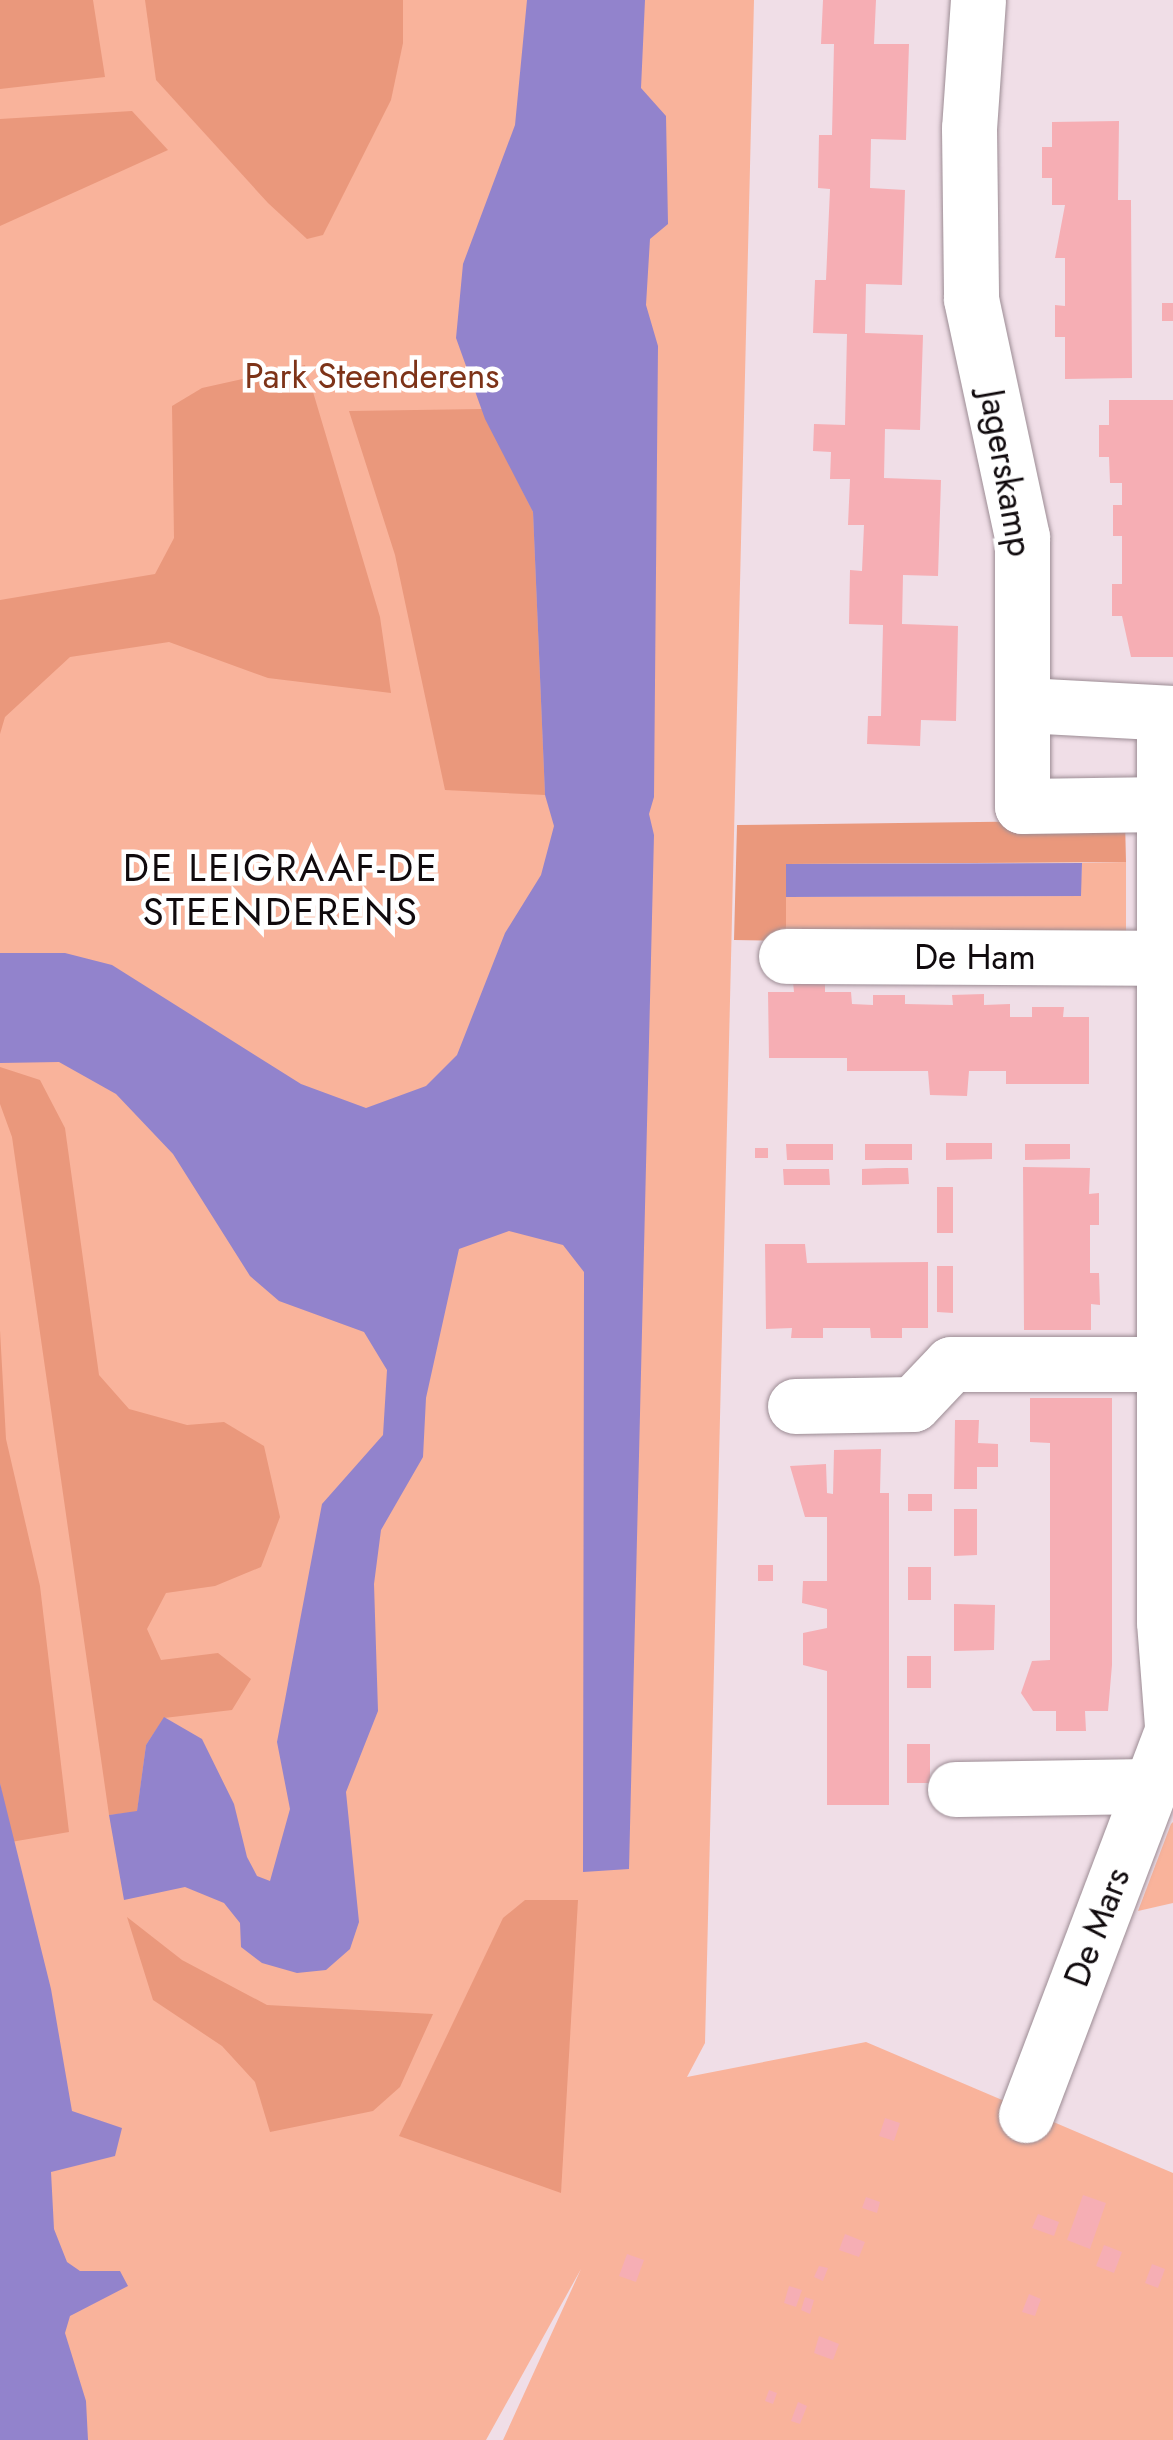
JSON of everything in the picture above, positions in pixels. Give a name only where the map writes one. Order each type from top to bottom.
[{"type":"street","name":"Jagerskamp","points":[[978,0],[969,128],[971,299],[1022,537],[1026,704],[1022,806],[1164,804]]},
{"type":"street","points":[[1026,704],[1169,713]]},
{"type":"street","name":"De Mars","points":[[1026,2115],[1164,1754],[1164,804],[1169,713]]},
{"type":"street","name":"De Ham","points":[[786,956],[1164,958]]},
{"type":"street","points":[[795,1406],[913,1404],[951,1364],[1164,1364]]},
{"type":"street","points":[[955,1789],[1164,1754]]},
{"type":"green space","name":"Park Steenderens","points":[[0,0],[754,0],[705,2043],[687,2077],[866,2042],[1173,2173],[1173,2440],[503,2440],[581,2269],[486,2440],[31,2440],[0,2157]]},
{"type":"green space","points":[[1126,862],[1126,940],[786,941],[786,897],[1080,896],[1082,863]]},
{"type":"green space","points":[[1171,1824],[1173,1903],[1138,1911]]},
{"type":"shaded area","points":[[0,0],[93,0],[105,77],[0,89]]},
{"type":"shaded area","points":[[145,0],[403,0],[403,43],[391,100],[323,235],[307,239],[268,203],[156,80]]},
{"type":"shaded area","points":[[527,0],[645,0],[641,88],[666,116],[668,224],[650,239],[646,305],[658,346],[654,797],[649,814],[654,835],[629,1869],[583,1872],[584,1272],[563,1245],[509,1231],[459,1249],[426,1398],[423,1457],[381,1530],[374,1584],[378,1711],[346,1792],[359,1922],[350,1949],[326,1970],[297,1973],[262,1963],[241,1947],[240,1923],[224,1903],[185,1887],[124,1900],[109,1815],[137,1811],[146,1745],[164,1717],[202,1739],[234,1804],[247,1857],[257,1876],[270,1881],[290,1809],[277,1742],[322,1504],[383,1435],[387,1370],[364,1332],[279,1301],[250,1276],[173,1154],[116,1094],[59,1062],[0,1063],[0,953],[65,953],[112,965],[301,1084],[366,1108],[426,1086],[457,1055],[505,933],[541,875],[554,826],[545,795],[533,512],[485,419],[456,338],[463,264],[515,125]]},
{"type":"shaded area","points":[[132,111],[168,150],[0,226],[0,119]]},
{"type":"shaded area","points":[[305,365],[380,617],[391,693],[268,678],[169,642],[70,657],[5,717],[0,734],[0,600],[155,574],[174,538],[172,406],[202,388]]},
{"type":"shaded area","points":[[482,409],[533,512],[545,795],[445,790],[395,555],[349,411]]},
{"type":"shaded area","points":[[1125,820],[1126,862],[786,864],[786,941],[734,940],[737,825]]},
{"type":"shaded area","points":[[1082,863],[1081,896],[786,897],[786,864]]},
{"type":"shaded area","points":[[0,1067],[40,1080],[65,1128],[99,1375],[129,1409],[187,1425],[224,1422],[264,1446],[280,1517],[261,1567],[215,1586],[166,1593],[147,1629],[161,1660],[218,1653],[251,1679],[232,1710],[164,1718],[146,1745],[137,1812],[109,1815],[12,1137],[0,1104]]},
{"type":"shaded area","points":[[0,1330],[6,1439],[40,1586],[69,1832],[11,1842],[0,1783]]},
{"type":"shaded area","points":[[0,1783],[51,1989],[72,2111],[122,2128],[115,2156],[51,2172],[54,2229],[67,2262],[80,2271],[120,2271],[128,2286],[70,2316],[65,2333],[86,2401],[88,2440],[0,2440]]},
{"type":"shaded area","points":[[525,1900],[578,1900],[561,2193],[399,2136],[503,1918]]},
{"type":"shaded area","points":[[127,1917],[182,1960],[267,2005],[433,2014],[400,2087],[373,2111],[270,2132],[255,2082],[222,2046],[153,2000]]},
{"type":"building","points":[[823,0],[876,0],[874,44],[909,44],[906,140],[871,139],[870,188],[905,190],[902,285],[866,284],[865,333],[923,335],[920,430],[885,429],[884,478],[941,480],[938,576],[903,575],[902,624],[958,626],[956,721],[921,720],[920,746],[867,744],[868,716],[881,716],[883,625],[849,624],[850,570],[862,571],[864,525],[848,525],[850,479],[830,479],[831,452],[813,451],[814,424],[845,425],[847,334],[813,333],[815,280],[826,280],[830,189],[818,188],[819,135],[832,135],[834,44],[821,44]]},
{"type":"building","points":[[1119,121],[1118,200],[1131,200],[1132,378],[1065,379],[1065,337],[1055,337],[1055,305],[1065,306],[1065,258],[1055,258],[1065,205],[1052,205],[1052,178],[1042,178],[1042,147],[1052,147],[1052,122]]},
{"type":"building","points":[[1162,303],[1173,303],[1173,321],[1162,321]]},
{"type":"building","points":[[1109,400],[1173,400],[1173,657],[1131,657],[1122,616],[1112,616],[1112,584],[1122,584],[1122,536],[1113,536],[1113,505],[1122,505],[1122,483],[1110,483],[1109,457],[1099,457],[1099,425],[1109,425]]},
{"type":"building","points":[[793,982],[825,982],[825,992],[851,992],[852,1004],[873,1005],[873,995],[905,995],[905,1004],[953,1005],[952,995],[984,994],[984,1005],[1010,1004],[1010,1017],[1032,1017],[1032,1007],[1064,1007],[1063,1017],[1089,1017],[1089,1084],[1006,1084],[1006,1071],[969,1071],[967,1096],[930,1095],[928,1071],[847,1071],[847,1058],[769,1058],[768,992],[794,992]]},
{"type":"building","points":[[946,1143],[992,1143],[992,1159],[946,1160]]},
{"type":"building","points":[[786,1144],[833,1144],[833,1160],[787,1160]]},
{"type":"building","points":[[865,1144],[912,1144],[912,1160],[865,1160]]},
{"type":"building","points":[[1025,1144],[1070,1144],[1070,1159],[1025,1160]]},
{"type":"building","points":[[755,1148],[768,1148],[768,1158],[755,1158]]},
{"type":"building","points":[[1023,1167],[1090,1168],[1089,1194],[1099,1193],[1099,1225],[1090,1225],[1090,1273],[1099,1273],[1100,1305],[1091,1304],[1091,1330],[1024,1330]]},
{"type":"building","points":[[908,1168],[909,1184],[862,1185],[862,1169]]},
{"type":"building","points":[[783,1169],[829,1169],[830,1185],[784,1185]]},
{"type":"building","points":[[937,1187],[953,1187],[953,1233],[937,1233]]},
{"type":"building","points":[[765,1244],[805,1244],[807,1263],[928,1262],[928,1328],[902,1328],[902,1338],[871,1338],[870,1328],[823,1328],[823,1338],[791,1338],[792,1328],[766,1329]]},
{"type":"building","points":[[937,1266],[953,1266],[953,1313],[937,1312]]},
{"type":"building","points":[[1030,1398],[1112,1398],[1112,1665],[1108,1711],[1085,1711],[1086,1731],[1056,1731],[1056,1711],[1033,1711],[1021,1693],[1032,1661],[1050,1660],[1050,1443],[1030,1442]]},
{"type":"building","points":[[955,1420],[979,1420],[978,1443],[998,1444],[998,1467],[977,1467],[977,1489],[954,1489]]},
{"type":"building","points":[[881,1449],[880,1493],[889,1493],[889,1805],[827,1805],[827,1671],[803,1665],[803,1633],[827,1628],[827,1609],[802,1603],[803,1581],[827,1581],[827,1517],[805,1517],[790,1466],[826,1464],[827,1493],[833,1494],[834,1450]]},
{"type":"building","points":[[908,1494],[932,1494],[932,1511],[908,1511]]},
{"type":"building","points":[[954,1509],[977,1509],[977,1555],[954,1556]]},
{"type":"building","points":[[758,1565],[773,1565],[773,1581],[758,1581]]},
{"type":"building","points":[[908,1567],[931,1567],[931,1600],[908,1600]]},
{"type":"building","points":[[954,1604],[995,1605],[994,1650],[954,1651]]},
{"type":"building","points":[[907,1656],[931,1656],[931,1688],[907,1688]]},
{"type":"building","points":[[907,1744],[930,1744],[930,1783],[907,1783]]},
{"type":"building","points":[[885,2118],[900,2123],[894,2141],[879,2136]]},
{"type":"building","points":[[1083,2195],[1106,2203],[1090,2249],[1067,2240]]},
{"type":"building","points":[[866,2197],[880,2202],[877,2213],[862,2208]]},
{"type":"building","points":[[1038,2214],[1059,2222],[1054,2236],[1032,2228]]},
{"type":"building","points":[[845,2234],[865,2242],[859,2257],[839,2250]]},
{"type":"building","points":[[1104,2245],[1122,2252],[1114,2273],[1096,2266]]},
{"type":"building","points":[[627,2254],[644,2260],[636,2282],[619,2276]]},
{"type":"building","points":[[1152,2264],[1165,2269],[1158,2288],[1145,2283]]},
{"type":"building","points":[[819,2266],[828,2268],[823,2281],[814,2277]]},
{"type":"building","points":[[789,2286],[802,2290],[796,2307],[784,2303]]},
{"type":"building","points":[[1029,2294],[1041,2299],[1035,2316],[1022,2312]]},
{"type":"building","points":[[805,2297],[814,2300],[810,2314],[801,2310]]},
{"type":"building","points":[[819,2336],[839,2344],[833,2360],[814,2353]]},
{"type":"building","points":[[769,2390],[777,2393],[773,2404],[765,2401]]},
{"type":"building","points":[[798,2402],[807,2406],[800,2424],[791,2421]]},
{"type":"district","name":"DE LEIGRAAF-DE STEENDERENS","points":[[281,890]]}]
